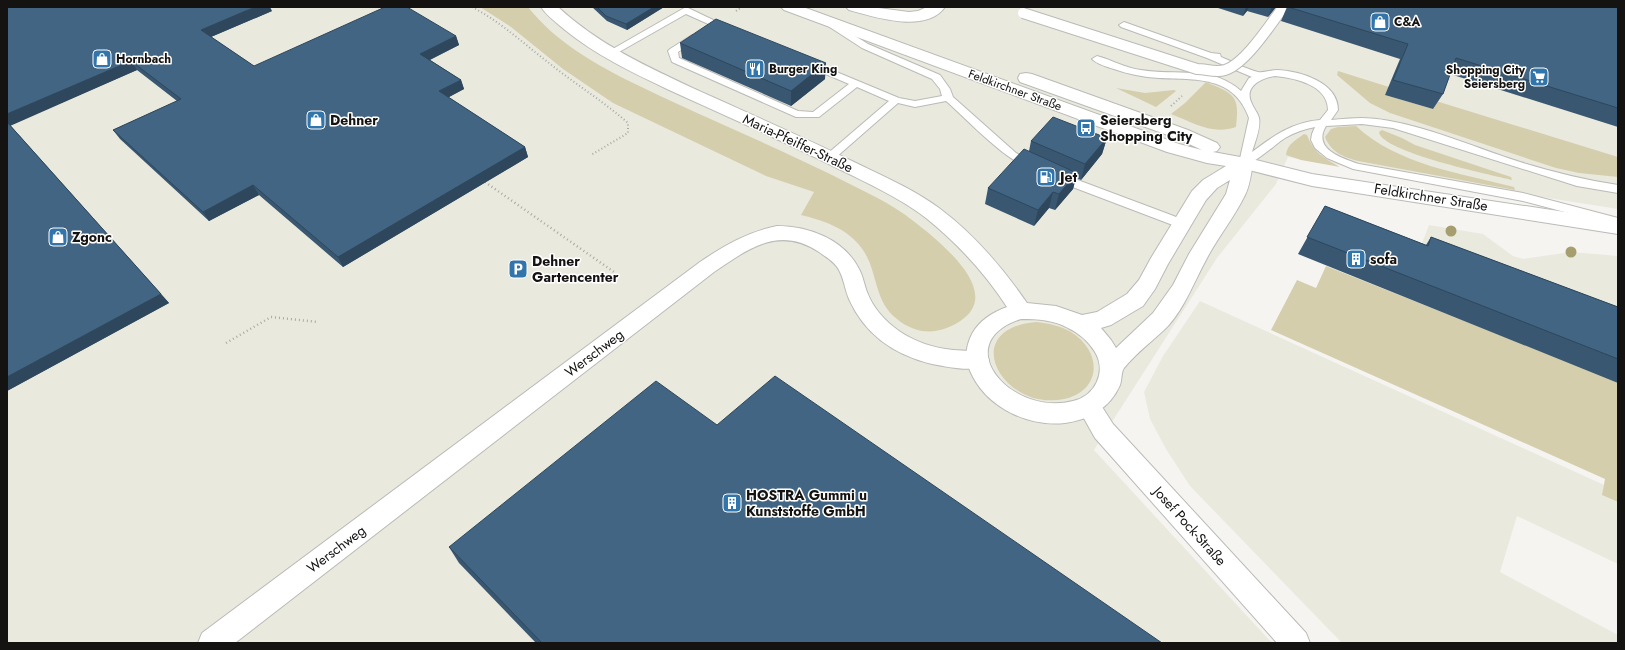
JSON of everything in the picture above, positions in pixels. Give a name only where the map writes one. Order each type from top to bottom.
[{"type":"main road","name":"Maria-Pfeiffer-Straße","points":[[549,7],[580,35],[609,54],[642,71],[830,157],[894,189],[918,203],[942,220],[988,264],[1021,312]]},
{"type":"main road","name":"Feldkirchner Straße","points":[[789,7],[829,14],[1173,148],[1207,157],[1244,163],[1312,180],[1618,226]]},
{"type":"main road","points":[[854,7],[906,17],[926,14],[937,7]]},
{"type":"main road","points":[[1079,324],[1103,319],[1135,300],[1148,284],[1158,263],[1199,196],[1210,184],[1244,163]]},
{"type":"main road","points":[[1111,367],[1130,347],[1161,319],[1182,288],[1196,258],[1236,194],[1244,163]]},
{"type":"main road","name":"Werschweg","points":[[212,643],[702,272],[739,246],[765,234],[782,232],[805,235],[838,254],[848,267],[857,294],[866,312],[881,329],[898,343],[919,352],[948,359],[978,360]]},
{"type":"main road","points":[[1021,312],[1050,313],[1070,318],[1079,324],[1099,340],[1109,358],[1111,367],[1109,383],[1103,394],[1088,406],[1063,413],[1050,413],[1025,408],[1011,402],[990,385],[980,369],[977,350],[979,342],[988,328],[1002,317],[1021,312]]},
{"type":"main road","name":"Josef Pock-Straße","points":[[1088,406],[1104,431],[1296,643]]},
{"type":"lane","points":[[1023,13],[1197,69],[1226,70],[1242,58],[1279,8],[1301,12],[1308,11],[1315,7]]},
{"type":"lane","points":[[609,54],[686,10],[715,25],[736,33]]},
{"type":"lane","points":[[829,14],[865,46],[936,76],[945,89],[948,98],[1012,156],[1083,187],[1151,210],[1182,224]]},
{"type":"lane","points":[[715,25],[673,51],[675,60],[796,114],[815,114],[856,83]]},
{"type":"lane","points":[[1124,25],[1213,56],[1259,76],[1283,73],[1300,77],[1314,83],[1326,91],[1332,100],[1333,110],[1317,134],[1317,143],[1326,153],[1339,161],[1357,167],[1523,197],[1618,222]]},
{"type":"lane","points":[[799,59],[896,100],[915,104],[948,98]]},
{"type":"lane","points":[[1096,59],[1130,72],[1149,75],[1188,74],[1202,76],[1234,88],[1246,102],[1254,119],[1244,163]]},
{"type":"lane","points":[[1246,102],[1245,91],[1259,76]]},
{"type":"lane","points":[[830,157],[896,100]]},
{"type":"lane","points":[[1244,163],[1281,136],[1295,129],[1314,124],[1362,121],[1394,125],[1440,138],[1516,164],[1581,183],[1618,189]]},
{"type":"path","points":[[472,7],[507,29],[558,71],[608,105],[628,122],[628,133],[591,156]]},
{"type":"path","points":[[736,12],[742,7]]},
{"type":"path","points":[[1168,108],[1186,93]]},
{"type":"path","points":[[485,182],[614,272]]},
{"type":"path","points":[[226,343],[271,317],[318,322]]},
{"type":"shaded area","name":"Shopping City Seiersberg","points":[[7,7],[1618,7],[1618,209],[1288,157],[1276,184],[1217,258],[1094,450],[1272,643],[7,643]]},
{"type":"shaded area","points":[[480,7],[528,7],[549,30],[561,40],[613,73],[677,104],[805,162],[895,208],[929,234],[958,262],[969,277],[975,292],[974,306],[963,319],[949,327],[938,330],[922,331],[903,323],[889,311],[883,303],[870,264],[860,246],[848,234],[841,230],[817,219],[801,215],[814,192],[766,176],[613,103],[563,69],[511,27]]},
{"type":"shaded area","points":[[1338,71],[1389,87],[1385,95],[1433,109],[1436,101],[1618,157],[1618,177],[1579,173],[1556,168],[1390,113],[1370,103],[1337,75]]},
{"type":"shaded area","points":[[1206,82],[1229,93],[1233,97],[1237,108],[1236,127],[1219,130],[1211,129],[1171,114],[1185,103]]},
{"type":"shaded area","points":[[1116,88],[1145,93],[1176,91],[1156,107]]},
{"type":"shaded area","points":[[1356,126],[1391,150],[1410,159],[1451,172],[1514,187],[1515,190],[1347,158],[1334,150],[1325,137],[1331,129]]},
{"type":"shaded area","points":[[1382,130],[1415,145],[1511,177],[1512,180],[1417,155],[1384,140],[1379,132]]},
{"type":"shaded area","points":[[1304,134],[1307,135],[1313,146],[1320,154],[1340,167],[1301,160],[1286,155],[1290,145]]},
{"type":"shaded area","points":[[1429,225],[1483,234],[1513,256],[1523,259],[1571,252],[1618,256],[1618,383],[1402,295]]},
{"type":"shaded area","points":[[1326,266],[1618,382],[1618,502],[1602,495],[1605,479],[1271,330],[1297,280],[1316,288]]},
{"type":"shaded area","points":[[1200,301],[1604,485],[1603,495],[1618,502],[1618,564],[1517,516],[1500,572],[1618,635],[1618,643],[1342,643],[1190,486],[1166,449],[1150,419],[1144,392],[1163,356]]},
{"type":"shaded area","points":[[1036,322],[1054,325],[1071,332],[1082,341],[1090,351],[1093,362],[1093,373],[1090,383],[1082,391],[1071,397],[1057,400],[1037,399],[1019,391],[1005,380],[996,366],[994,351],[999,338],[1012,328]]},
{"type":"building","name":"Dehner","points":[[7,7],[255,7],[201,30],[254,66],[385,7],[407,7],[456,36],[420,54],[461,80],[439,91],[525,147],[338,257],[253,185],[203,212],[113,130],[181,99],[131,61],[7,114]]},
{"type":"building","points":[[597,7],[654,7],[626,24],[606,16]]},
{"type":"building","name":"Shopping City Seiersberg","points":[[1288,7],[1618,7],[1618,108],[1456,58],[1443,94],[1393,80],[1408,44]]},
{"type":"building","points":[[716,19],[826,63],[791,91],[680,43]]},
{"type":"building","points":[[1053,117],[1107,138],[1085,164],[1031,141]]},
{"type":"building","name":"Zgonc","points":[[7,122],[161,294],[7,377]]},
{"type":"building","points":[[1024,149],[1077,173],[1059,194],[1053,192],[1038,210],[988,188]]},
{"type":"building","points":[[1325,206],[1428,246],[1431,237],[1618,307],[1618,359],[1307,237]]},
{"type":"building","name":"HOSTRA Gummi u Kunststoffe GmbH","points":[[775,376],[1162,643],[542,643],[449,547],[656,381],[717,425]]},
{"type":"place","name":"C&A","points":[[1380,22]]},
{"type":"place","name":"Hornbach","points":[[102,59]]},
{"type":"place","name":"Burger King","points":[[755,69]]},
{"type":"place","name":"Shopping City Seiersberg","points":[[1539,77]]},
{"type":"place","name":"Dehner","points":[[316,120]]},
{"type":"place","name":"Seiersberg Shopping City","points":[[1086,128]]},
{"type":"place","name":"Jet","points":[[1046,177]]},
{"type":"place","name":"Zgonc","points":[[58,237]]},
{"type":"place","name":"sofa","points":[[1356,259]]},
{"type":"place","name":"Dehner Gartencenter","points":[[518,269]]},
{"type":"place","name":"HOSTRA Gummi u Kunststoffe GmbH","points":[[732,503]]}]
